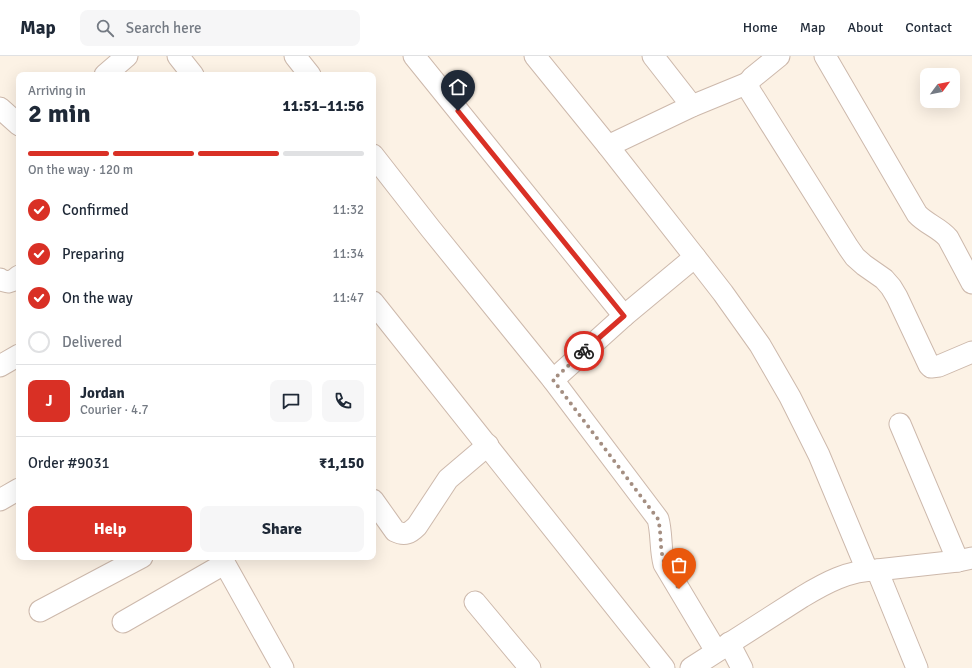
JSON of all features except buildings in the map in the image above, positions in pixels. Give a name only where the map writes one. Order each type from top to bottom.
[{"type":"street","points":[[178,56],[191,72]]},
{"type":"street","points":[[295,56],[308,72]]},
{"type":"street","points":[[414,56],[624,316]]},
{"type":"street","points":[[534,56],[608,146],[695,257],[760,345],[790,397],[819,455],[917,668]]},
{"type":"street","points":[[653,56],[692,106]]},
{"type":"street","points":[[825,56],[917,214],[944,233],[948,238],[972,283]]},
{"type":"street","points":[[108,72],[122,57]]},
{"type":"street","points":[[608,146],[692,106],[748,83],[773,58]]},
{"type":"street","points":[[748,83],[750,91],[855,257],[891,287],[929,365],[931,367],[939,366],[972,352]]},
{"type":"street","points":[[0,108],[16,122]]},
{"type":"street","points":[[376,159],[553,380],[658,519],[664,564],[723,647],[742,668]]},
{"type":"street","points":[[553,380],[624,316],[695,257]]},
{"type":"street","points":[[0,279],[8,282],[16,278]]},
{"type":"street","points":[[376,306],[664,668]]},
{"type":"street","points":[[0,366],[16,357]]},
{"type":"street","points":[[691,668],[814,590],[838,578],[854,573],[872,570],[965,560],[900,424]]},
{"type":"street","points":[[376,504],[395,531],[400,534],[406,534],[417,526],[448,479],[488,445]]},
{"type":"street","points":[[0,500],[16,491]]},
{"type":"street","points":[[40,611],[136,560]]},
{"type":"street","points":[[123,622],[222,560],[283,668]]},
{"type":"street","points":[[474,602],[530,668]]},
{"type":"way so far","points":[[584,351],[553,380],[658,519],[664,564],[679,589]]},
{"type":"route","points":[[458,111],[624,316],[584,351]]}]
